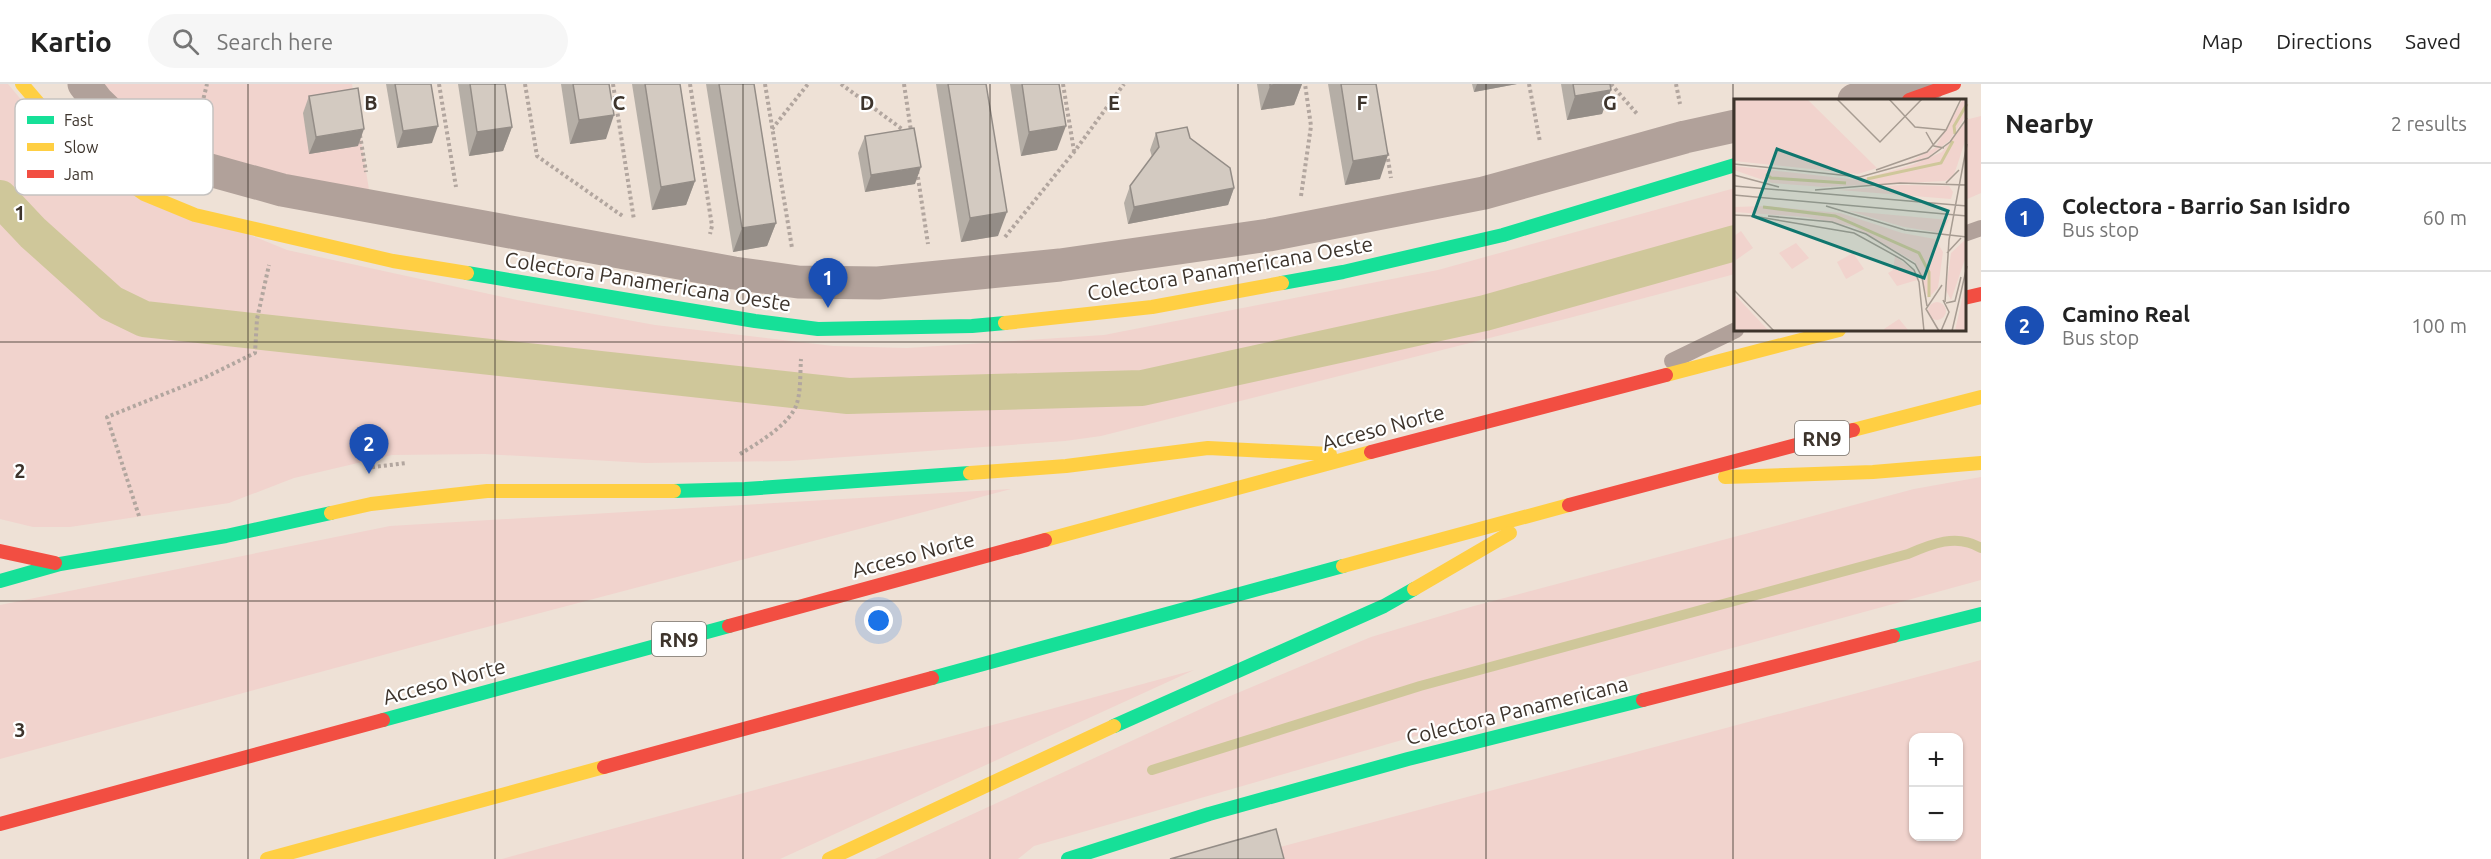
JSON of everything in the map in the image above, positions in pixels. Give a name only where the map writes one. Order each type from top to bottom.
[{"type":"main road","name":"Colectora Panamericana Oeste","points":[[22,84],[35,99]]},
{"type":"main road","points":[[1912,99],[1954,84]]},
{"type":"main road","name":"Colectora Panamericana Oeste","points":[[146,195],[195,215],[393,261],[755,321],[818,328],[902,329],[972,326],[1152,307],[1343,272],[1503,235],[1734,165]]},
{"type":"main road","points":[[1966,298],[1981,294]]},
{"type":"main road","name":"Acceso Norte","points":[[0,824],[1359,455],[1831,332]]},
{"type":"main road","name":"RN9","points":[[267,859],[1664,479],[1981,397]]},
{"type":"main road","points":[[0,581],[60,564],[226,536],[371,504],[476,492],[745,489],[1066,466],[1208,448],[1359,455]]},
{"type":"main road","points":[[1664,479],[1873,472],[1981,463]]},
{"type":"main road","points":[[829,859],[1162,704],[1384,606],[1551,510]]},
{"type":"main road","points":[[0,551],[60,564]]},
{"type":"main road","name":"Colectora Panamericana","points":[[1068,859],[1209,814],[1408,759],[1981,614]]},
{"type":"street","points":[[84,84],[95,99]]},
{"type":"street","points":[[1859,99],[1930,84]]},
{"type":"street","points":[[213,171],[282,190],[702,267],[798,282],[878,283],[1060,265],[1296,230],[1484,193],[1685,137],[1734,126]]},
{"type":"lane","points":[[1966,234],[1981,228]]},
{"type":"lane","points":[[1618,386],[1734,331]]},
{"type":"path","points":[[203,99],[207,84]]},
{"type":"path","points":[[439,84],[462,223]]},
{"type":"path","points":[[525,84],[537,156],[635,225],[613,84]]},
{"type":"path","points":[[690,84],[712,226],[702,267]]},
{"type":"path","points":[[765,84],[798,282]]},
{"type":"path","points":[[772,129],[808,84]]},
{"type":"path","points":[[841,84],[912,137],[904,84]]},
{"type":"path","points":[[1063,84],[1074,152]]},
{"type":"path","points":[[1000,230],[1002,241],[1125,84]]},
{"type":"path","points":[[1296,230],[1311,126],[1305,84]]},
{"type":"path","points":[[1529,84],[1545,176]]},
{"type":"path","points":[[359,129],[372,206]]},
{"type":"path","points":[[1385,141],[1396,210]]},
{"type":"path","points":[[916,160],[933,277]]},
{"type":"path","points":[[142,527],[107,417],[204,378],[255,353],[257,319]]},
{"type":"path","points":[[738,456],[768,436],[792,412],[797,404],[800,372]]},
{"type":"shaded area","points":[[0,84],[8,84],[21,99],[15,99],[15,195],[151,195],[287,250],[517,300],[655,325],[833,346],[907,348],[1104,335],[1438,270],[1734,188],[1734,274],[1101,436],[1065,441],[789,461],[645,463],[485,454],[392,455],[294,478],[229,503],[70,527],[33,527],[0,519]]},
{"type":"shaded area","points":[[97,84],[352,84],[370,196],[213,160],[213,99],[112,99]]},
{"type":"shaded area","points":[[1981,116],[1981,193],[1966,200],[1966,120]]},
{"type":"shaded area","points":[[1981,477],[1981,580],[1527,704],[1034,846],[1018,859],[875,859],[1216,702],[1371,637],[1474,606],[1914,489]]},
{"type":"shaded area","points":[[1011,489],[468,632],[0,759],[0,605],[390,526]]},
{"type":"shaded area","points":[[1981,660],[1981,859],[1235,859]]},
{"type":"shaded area","points":[[1194,670],[780,859],[502,859]]},
{"type":"building","points":[[395,84],[431,84],[438,126],[403,131]]},
{"type":"building","points":[[470,84],[505,84],[512,127],[477,132]]},
{"type":"building","points":[[573,84],[609,84],[614,115],[579,120]]},
{"type":"building","points":[[645,84],[680,84],[695,181],[661,187]]},
{"type":"building","points":[[719,84],[754,84],[776,223],[742,228]]},
{"type":"building","points":[[948,84],[986,84],[1007,212],[970,218]]},
{"type":"building","points":[[1022,84],[1059,84],[1066,126],[1029,132]]},
{"type":"building","points":[[1341,84],[1376,84],[1388,155],[1353,161]]},
{"type":"building","points":[[1573,84],[1610,84],[1611,90],[1575,96]]},
{"type":"building","points":[[358,88],[364,129],[316,137],[309,96]]},
{"type":"building","points":[[1187,127],[1190,138],[1230,168],[1234,188],[1134,207],[1130,186],[1159,147],[1156,133]]},
{"type":"building","points":[[914,128],[921,167],[871,175],[865,136]]},
{"type":"building","points":[[1276,829],[1284,859],[1170,859]]},
{"type":"waterway","points":[[0,198],[33,233],[111,303],[144,319],[848,396],[1142,388],[1485,313],[1734,243]]},
{"type":"waterway","points":[[1152,770],[1420,686],[1908,554],[1935,544],[1963,541],[1981,548]]},
{"type":"traffic: fast","points":[[1282,283],[1343,272],[1503,235],[1734,165]]},
{"type":"traffic: fast","points":[[467,273],[755,321],[818,329],[972,326],[1005,323]]},
{"type":"traffic: fast","points":[[674,491],[745,489],[970,473]]},
{"type":"traffic: fast","points":[[0,581],[60,564],[226,536],[331,513]]},
{"type":"traffic: fast","points":[[932,678],[1343,566]]},
{"type":"traffic: fast","points":[[1114,726],[1384,606],[1414,589]]},
{"type":"traffic: fast","points":[[1893,636],[1981,614]]},
{"type":"traffic: fast","points":[[383,720],[729,626]]},
{"type":"traffic: fast","points":[[1068,859],[1209,814],[1408,759],[1643,700]]},
{"type":"traffic: slow","points":[[22,84],[35,99]]},
{"type":"traffic: slow","points":[[146,195],[195,215],[393,261],[467,273]]},
{"type":"traffic: slow","points":[[1005,323],[1152,307],[1282,283]]},
{"type":"traffic: slow","points":[[1666,375],[1831,332]]},
{"type":"traffic: slow","points":[[1853,430],[1981,397]]},
{"type":"traffic: slow","points":[[970,473],[1066,466],[1208,448],[1330,454]]},
{"type":"traffic: slow","points":[[1045,540],[1371,452]]},
{"type":"traffic: slow","points":[[1725,477],[1873,472],[1981,463]]},
{"type":"traffic: slow","points":[[331,513],[371,504],[487,491],[674,491]]},
{"type":"traffic: slow","points":[[1343,566],[1569,505]]},
{"type":"traffic: slow","points":[[1414,589],[1510,533]]},
{"type":"traffic: slow","points":[[829,859],[1114,726]]},
{"type":"traffic: slow","points":[[267,859],[604,767]]},
{"type":"traffic: jam","points":[[1912,99],[1954,84]]},
{"type":"traffic: jam","points":[[1966,298],[1981,294]]},
{"type":"traffic: jam","points":[[1371,452],[1666,375]]},
{"type":"traffic: jam","points":[[1569,505],[1853,430]]},
{"type":"traffic: jam","points":[[729,626],[1045,540]]},
{"type":"traffic: jam","points":[[0,551],[55,563]]},
{"type":"traffic: jam","points":[[1643,700],[1893,636]]},
{"type":"traffic: jam","points":[[604,767],[932,678]]},
{"type":"traffic: jam","points":[[0,824],[383,720]]},
{"type":"place","name":"Colectora - Barrio San Isidro","points":[[828,308]]},
{"type":"place","name":"Camino Real","points":[[369,474]]}]
